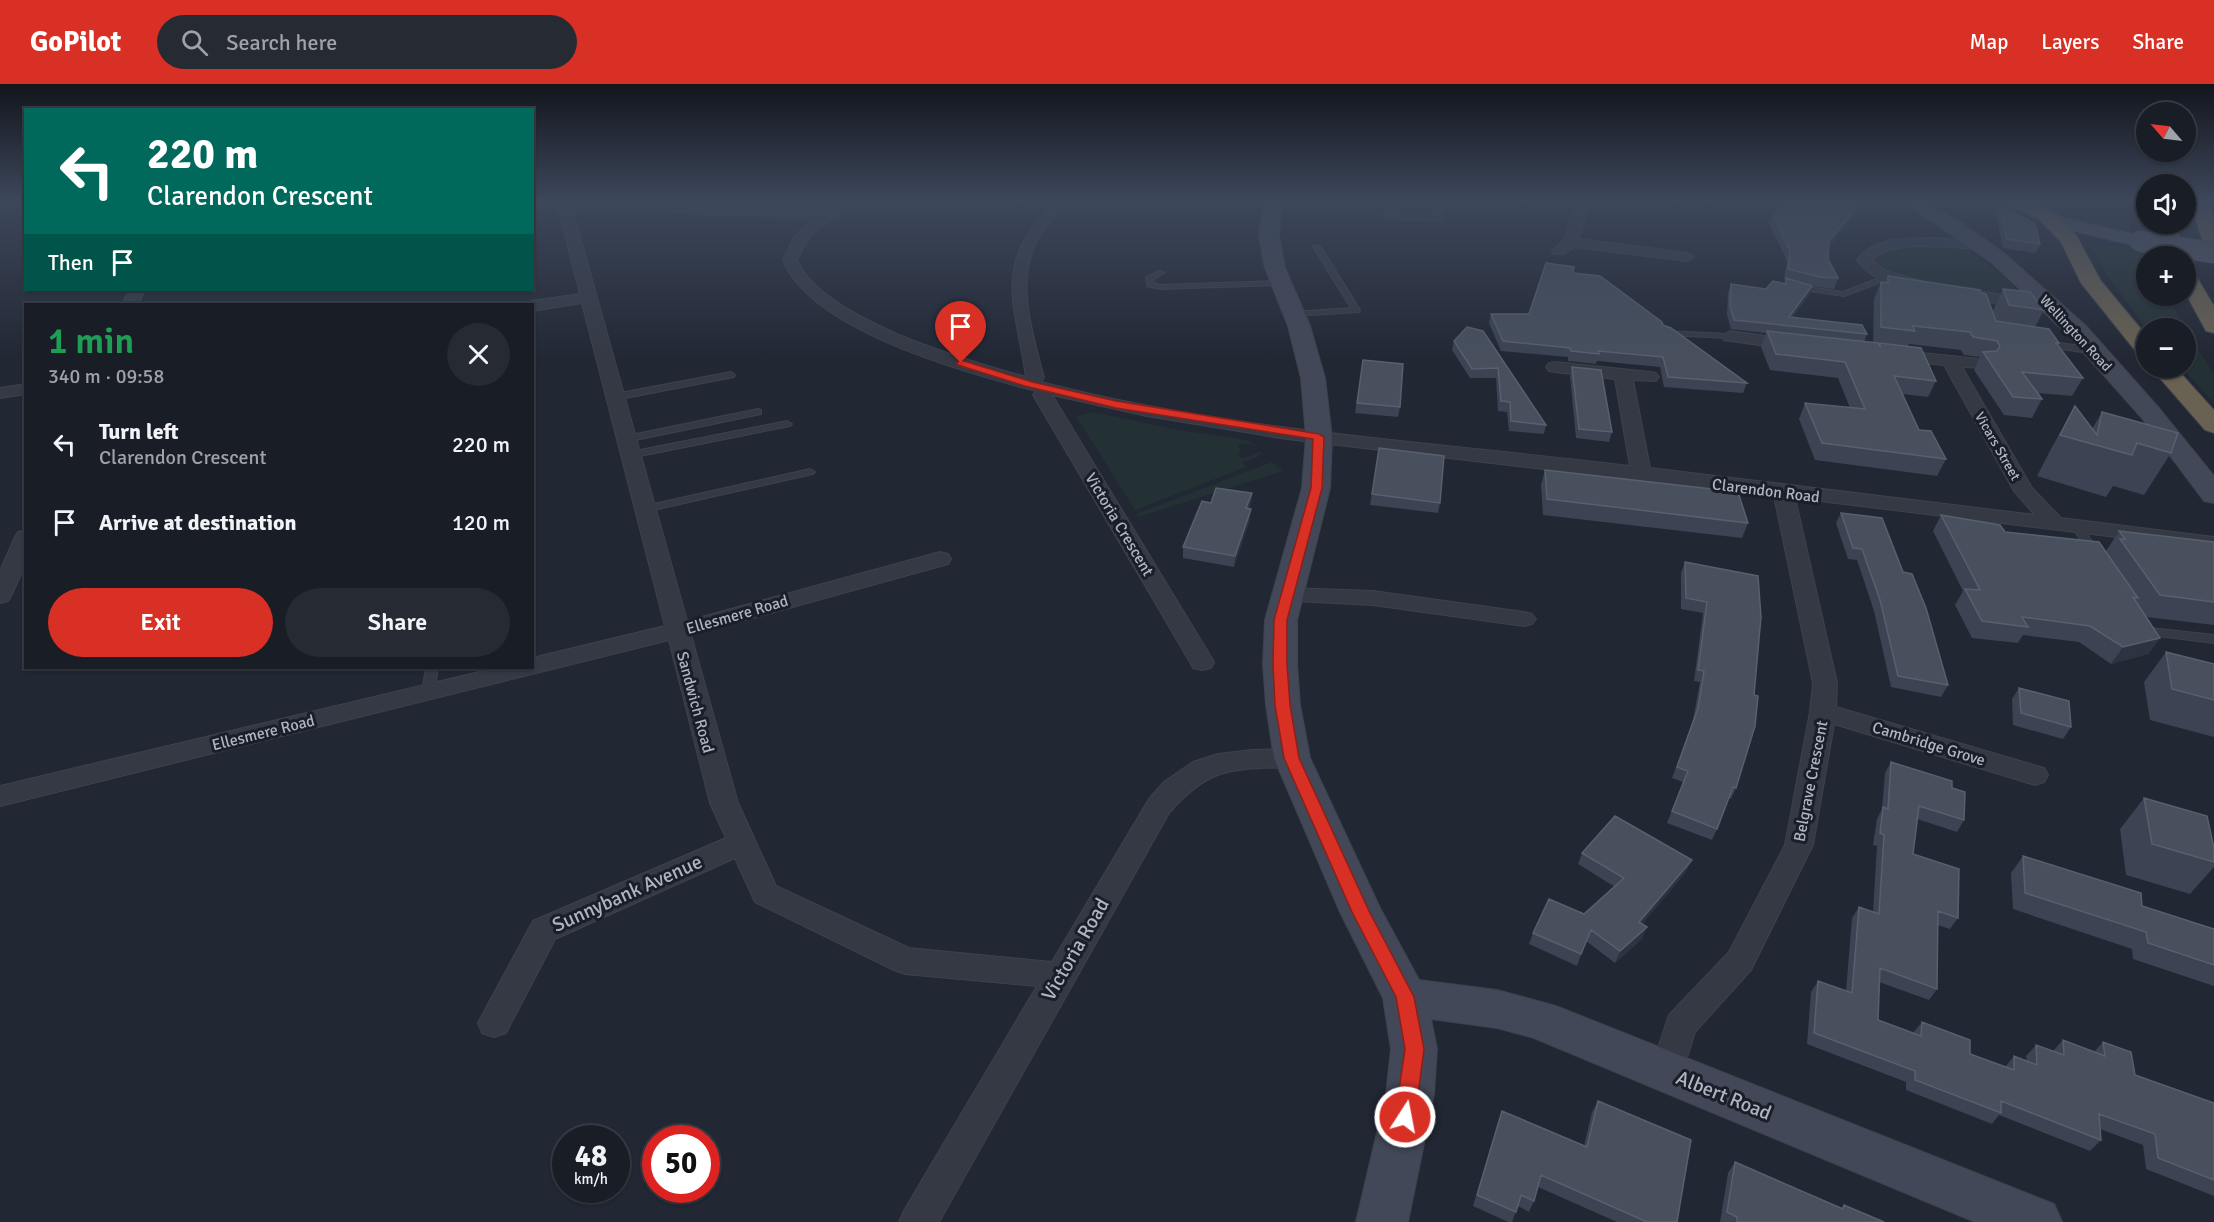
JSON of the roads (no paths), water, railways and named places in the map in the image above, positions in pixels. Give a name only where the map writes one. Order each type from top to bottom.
[{"type":"highway","points":[[2077,254],[2092,284],[2136,337]]},
{"type":"highway","points":[[2196,294],[2214,326]]},
{"type":"highway","points":[[2172,378],[2214,425]]},
{"type":"main road","points":[[1272,254],[1275,268],[1294,314],[1313,378],[1319,437],[1316,488],[1281,620],[1280,664],[1283,705],[1292,758],[1361,912],[1405,997],[1414,1049],[1410,1094],[1382,1222]]},
{"type":"main road","name":"Wellington Road","points":[[1991,254],[2017,274],[2045,307],[2095,351],[2144,406],[2214,495]]},
{"type":"main road","name":"Albert Road","points":[[1405,997],[1497,1009],[1540,1020],[2036,1222]]},
{"type":"street","name":"Sandwich Road","points":[[577,254],[724,803],[765,894],[905,961],[1047,974],[1058,979]]},
{"type":"street","name":"Clarendon Road","points":[[793,254],[790,260],[797,276],[809,289],[833,306],[882,333],[935,354],[1029,384],[1180,417],[1319,437],[1641,473],[2214,543]]},
{"type":"street","points":[[1023,254],[1018,274],[1021,320],[1035,378],[1029,384]]},
{"type":"street","points":[[1652,254],[1687,257]]},
{"type":"street","points":[[1866,254],[1864,260],[1866,265],[1890,278],[1926,287],[2045,307]]},
{"type":"street","points":[[534,306],[589,297]]},
{"type":"street","points":[[1730,336],[1812,346]]},
{"type":"street","points":[[1881,354],[1980,364]]},
{"type":"street","name":"Vicars Street","points":[[1950,361],[2024,491],[2055,524]]},
{"type":"street","points":[[1555,367],[1650,377]]},
{"type":"street","points":[[1623,374],[1641,473]]},
{"type":"street","points":[[0,393],[24,389]]},
{"type":"street","name":"Victoria Crescent","points":[[1048,389],[1042,394],[1202,662]]},
{"type":"street","name":"Belgrave Crescent","points":[[1667,1072],[1681,1025],[1740,961],[1799,845],[1823,712],[1825,683],[1783,492]]},
{"type":"street","points":[[0,596],[24,542]]},
{"type":"street","name":"Ellesmere Road","points":[[534,666],[677,631],[940,559]]},
{"type":"street","points":[[1286,596],[1373,598],[1524,619]]},
{"type":"street","name":"Ellesmere Road","points":[[0,796],[430,680],[519,669]]},
{"type":"street","name":"Cambridge Grove","points":[[1823,712],[2035,775]]},
{"type":"street","name":"Victoria Road","points":[[918,1222],[1159,806],[1179,783],[1198,770],[1219,763],[1292,758]]},
{"type":"street","name":"Sunnybank Avenue","points":[[494,1023],[544,930],[741,843]]},
{"type":"lane","points":[[1294,314],[1356,310],[1321,254]]},
{"type":"lane","points":[[1160,273],[1149,279],[1150,284],[1160,287],[1281,283]]},
{"type":"lane","points":[[1790,285],[1824,293],[1844,294],[1890,278]]},
{"type":"lane","points":[[1982,304],[2022,310],[2045,307]]},
{"type":"lane","points":[[1665,333],[1730,336]]},
{"type":"lane","points":[[2035,342],[2095,351]]},
{"type":"lane","points":[[615,397],[731,375]]},
{"type":"lane","points":[[628,447],[758,412]]},
{"type":"lane","points":[[628,447],[787,424]]},
{"type":"lane","points":[[645,509],[810,472]]},
{"type":"lane","points":[[2076,526],[2101,564]]},
{"type":"lane","points":[[2133,612],[2146,631],[2214,639]]}]
